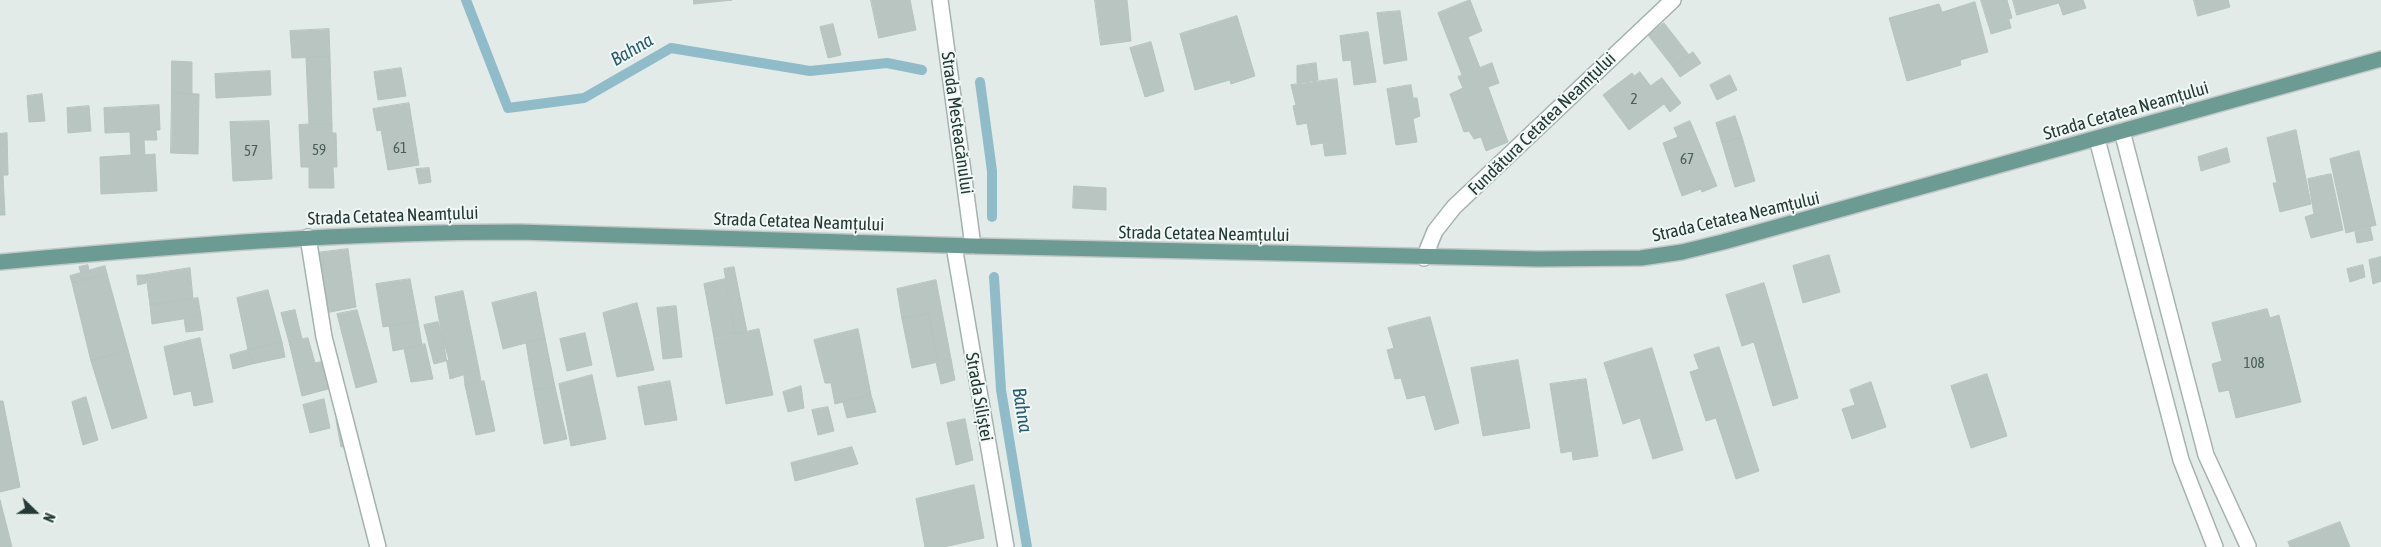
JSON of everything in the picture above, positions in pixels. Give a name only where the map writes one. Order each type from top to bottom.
[{"type":"main road","name":"Strada Cetatea Neamțului","points":[[0,262],[308,237],[412,232],[519,232],[954,246],[1424,258],[1641,258],[1682,252],[1848,209],[2122,130],[2381,59]]},
{"type":"street","name":"Strada Mesteacănului","points":[[940,0],[973,246]]},
{"type":"street","name":"Fundătura Cetatea Neamțului","points":[[1424,258],[1435,231],[1454,207],[1673,0]]},
{"type":"street","points":[[2122,130],[2206,455],[2248,546]]},
{"type":"street","points":[[2097,138],[2181,460],[2214,547]]},
{"type":"street","points":[[308,237],[324,337],[378,547]]},
{"type":"street","name":"Strada Siliștei","points":[[954,246],[1006,547]]},
{"type":"building","points":[[694,0],[732,0],[694,4]]},
{"type":"building","points":[[871,0],[910,0],[916,30],[879,38]]},
{"type":"building","points":[[1095,0],[1127,0],[1131,41],[1101,45]]},
{"type":"building","points":[[1470,0],[1482,31],[1468,37],[1480,68],[1462,75],[1438,13]]},
{"type":"building","points":[[1981,0],[2007,0],[2012,18],[1989,26]]},
{"type":"building","points":[[2013,0],[2083,0],[2086,8],[2063,15],[2059,3],[2017,15]]},
{"type":"building","points":[[2194,0],[2228,0],[2230,7],[2198,16]]},
{"type":"building","points":[[1975,2],[1988,52],[1960,60],[1961,65],[1907,81],[1889,18],[1939,4],[1942,12]]},
{"type":"building","points":[[1400,11],[1407,60],[1384,64],[1377,13]]},
{"type":"building","points":[[1237,16],[1255,76],[1231,84],[1230,80],[1195,90],[1180,34]]},
{"type":"building","points":[[2009,20],[2011,28],[1991,34],[1989,26]]},
{"type":"building","points":[[1664,23],[1689,55],[1673,67],[1648,35]]},
{"type":"building","points":[[833,24],[841,55],[828,58],[820,27]]},
{"type":"building","points":[[329,29],[330,57],[292,58],[290,31]]},
{"type":"building","points":[[1368,32],[1376,82],[1354,85],[1351,60],[1343,61],[1340,36]]},
{"type":"building","points":[[1151,42],[1164,91],[1145,97],[1130,48]]},
{"type":"building","points":[[1693,52],[1701,63],[1680,77],[1673,67]]},
{"type":"building","points":[[330,57],[332,124],[309,124],[306,58]]},
{"type":"building","points":[[172,61],[192,62],[192,94],[172,93]]},
{"type":"building","points":[[1316,63],[1318,80],[1297,83],[1297,66]]},
{"type":"building","points":[[1492,63],[1499,83],[1488,87],[1508,142],[1486,151],[1481,137],[1474,139],[1469,131],[1464,132],[1450,94],[1463,88],[1458,77]]},
{"type":"building","points":[[401,68],[406,96],[378,100],[374,72]]},
{"type":"building","points":[[270,71],[271,95],[216,98],[215,74]]},
{"type":"building","points":[[1640,72],[1664,104],[1629,130],[1603,95],[1632,73],[1634,76]]},
{"type":"building","points":[[1730,75],[1737,90],[1717,100],[1710,85]]},
{"type":"building","points":[[1662,78],[1681,103],[1670,112],[1651,86]]},
{"type":"building","points":[[1337,79],[1346,154],[1325,156],[1323,143],[1311,145],[1307,123],[1297,125],[1293,106],[1296,105],[1291,85]]},
{"type":"building","points":[[1411,85],[1413,98],[1417,98],[1420,116],[1413,119],[1417,142],[1396,145],[1387,89]]},
{"type":"building","points":[[172,93],[199,94],[198,154],[171,153]]},
{"type":"building","points":[[42,94],[45,121],[29,122],[27,96]]},
{"type":"building","points":[[409,103],[419,165],[388,170],[381,130],[377,131],[373,109]]},
{"type":"building","points":[[159,105],[160,130],[156,130],[157,140],[144,140],[145,155],[155,154],[157,191],[101,194],[100,157],[131,155],[130,132],[105,133],[104,108]]},
{"type":"building","points":[[89,106],[91,131],[68,133],[67,108]]},
{"type":"building","points":[[1735,116],[1742,137],[1722,143],[1716,123]]},
{"type":"building","points":[[269,121],[272,179],[233,181],[230,122]]},
{"type":"building","points":[[1690,121],[1717,186],[1702,192],[1701,189],[1682,196],[1663,143],[1678,137],[1674,128]]},
{"type":"building","points":[[332,124],[332,133],[336,133],[337,167],[333,167],[334,188],[309,188],[309,167],[301,167],[299,125]]},
{"type":"building","points":[[2296,130],[2311,204],[2280,212],[2273,183],[2277,183],[2267,138]]},
{"type":"building","points":[[7,133],[8,175],[3,175],[5,215],[0,215],[0,134]]},
{"type":"building","points":[[1742,137],[1755,181],[1735,187],[1722,143]]},
{"type":"building","points":[[2227,148],[2230,162],[2201,171],[2198,157]]},
{"type":"building","points":[[2359,151],[2376,225],[2346,233],[2330,159]]},
{"type":"building","points":[[429,168],[431,182],[419,184],[416,169]]},
{"type":"building","points":[[2331,174],[2343,230],[2311,238],[2305,217],[2314,214],[2308,179]]},
{"type":"building","points":[[1074,186],[1106,188],[1106,210],[1073,208]]},
{"type":"building","points":[[2370,227],[2373,240],[2357,243],[2355,232]]},
{"type":"building","points":[[348,249],[356,307],[315,315],[307,254]]},
{"type":"building","points":[[1829,255],[1840,292],[1803,303],[1793,266]]},
{"type":"building","points":[[2381,257],[2381,281],[2373,284],[2369,260]]},
{"type":"building","points":[[88,265],[89,271],[81,273],[79,267]]},
{"type":"building","points":[[2363,265],[2365,277],[2350,282],[2347,269]]},
{"type":"building","points":[[105,266],[107,274],[72,283],[70,276]]},
{"type":"building","points":[[734,267],[747,332],[735,334],[724,269]]},
{"type":"building","points":[[190,268],[193,299],[150,305],[146,275]]},
{"type":"building","points":[[107,274],[128,350],[91,361],[72,283]]},
{"type":"building","points":[[137,275],[146,275],[146,283],[138,285]]},
{"type":"building","points":[[410,279],[418,321],[383,327],[376,284]]},
{"type":"building","points":[[725,279],[735,334],[714,338],[704,284]]},
{"type":"building","points":[[936,280],[951,359],[938,362],[929,313],[902,319],[897,289]]},
{"type":"building","points":[[1764,283],[1798,398],[1773,406],[1754,342],[1742,346],[1726,295]]},
{"type":"building","points":[[268,290],[282,342],[248,350],[237,298]]},
{"type":"building","points":[[463,291],[479,370],[450,379],[435,297]]},
{"type":"building","points":[[536,292],[545,338],[503,349],[492,303]]},
{"type":"building","points":[[198,298],[201,316],[152,324],[150,305]]},
{"type":"building","points":[[637,303],[654,370],[617,377],[603,313]]},
{"type":"building","points":[[676,306],[682,357],[663,359],[657,308]]},
{"type":"building","points":[[2267,309],[2270,318],[2279,315],[2301,402],[2236,418],[2229,390],[2219,392],[2212,364],[2222,361],[2212,323]]},
{"type":"building","points":[[295,310],[302,339],[289,342],[281,313]]},
{"type":"building","points":[[357,310],[377,382],[356,388],[337,314]]},
{"type":"building","points":[[929,313],[938,362],[912,368],[902,319]]},
{"type":"building","points":[[201,316],[203,330],[186,332],[184,318]]},
{"type":"building","points":[[1430,317],[1459,423],[1435,430],[1425,395],[1407,399],[1401,378],[1395,379],[1387,350],[1394,348],[1388,328]]},
{"type":"building","points":[[418,321],[422,345],[393,351],[389,326]]},
{"type":"building","points":[[438,322],[449,360],[434,364],[424,325]]},
{"type":"building","points":[[759,329],[773,395],[726,404],[714,339]]},
{"type":"building","points":[[858,329],[871,395],[835,404],[831,383],[825,383],[814,340]]},
{"type":"building","points":[[585,333],[592,365],[567,371],[560,339]]},
{"type":"building","points":[[200,338],[213,402],[194,406],[191,391],[174,395],[164,347]]},
{"type":"building","points":[[308,338],[315,363],[325,361],[332,388],[302,396],[289,342]]},
{"type":"building","points":[[545,338],[555,387],[534,390],[526,343]]},
{"type":"building","points":[[282,342],[285,357],[252,364],[248,350]]},
{"type":"building","points":[[425,344],[433,379],[411,382],[404,349]]},
{"type":"building","points":[[1719,347],[1759,471],[1736,479],[1716,418],[1706,421],[1690,372],[1699,369],[1694,355]]},
{"type":"building","points":[[1652,348],[1683,450],[1653,459],[1640,418],[1623,424],[1604,363]]},
{"type":"building","points":[[128,350],[147,418],[112,429],[91,361]]},
{"type":"building","points":[[248,350],[252,364],[233,369],[230,355]]},
{"type":"building","points":[[951,359],[955,380],[941,384],[936,362]]},
{"type":"building","points":[[1518,360],[1530,428],[1483,436],[1471,368]]},
{"type":"building","points":[[479,370],[481,382],[465,385],[464,375]]},
{"type":"building","points":[[1987,374],[2007,436],[1971,448],[1951,386]]},
{"type":"building","points":[[592,375],[606,439],[571,446],[559,384]]},
{"type":"building","points":[[1586,379],[1598,456],[1573,460],[1572,451],[1561,453],[1550,384]]},
{"type":"building","points":[[484,381],[495,431],[476,435],[465,385]]},
{"type":"building","points":[[670,381],[677,420],[645,425],[638,387]]},
{"type":"building","points":[[1871,382],[1886,427],[1852,439],[1842,409],[1855,405],[1850,390]]},
{"type":"building","points":[[801,386],[804,408],[788,412],[783,392]]},
{"type":"building","points":[[555,387],[567,439],[544,444],[534,390]]},
{"type":"building","points":[[871,395],[876,412],[847,418],[843,402]]},
{"type":"building","points":[[86,397],[98,440],[83,445],[72,402]]},
{"type":"building","points":[[324,399],[330,428],[310,433],[303,405]]},
{"type":"building","points":[[0,401],[3,401],[20,487],[0,492]]},
{"type":"building","points":[[828,407],[834,431],[818,435],[812,410]]},
{"type":"building","points":[[352,416],[358,444],[341,447],[336,420]]},
{"type":"building","points":[[965,419],[973,460],[956,465],[947,423]]},
{"type":"building","points":[[852,447],[858,464],[795,481],[791,463]]},
{"type":"building","points":[[974,485],[984,538],[944,547],[925,547],[916,499]]},
{"type":"building","points":[[0,500],[12,547],[0,547]]},
{"type":"building","points":[[2340,522],[2350,547],[2290,547],[2288,542]]},
{"type":"waterway","name":"Bahna","points":[[466,0],[508,108],[584,98],[671,48],[810,71],[887,63],[922,70]]},
{"type":"waterway","name":"Bahna","points":[[980,82],[992,171],[992,217]]},
{"type":"waterway","name":"Bahna","points":[[994,277],[1001,390],[1027,547]]}]
